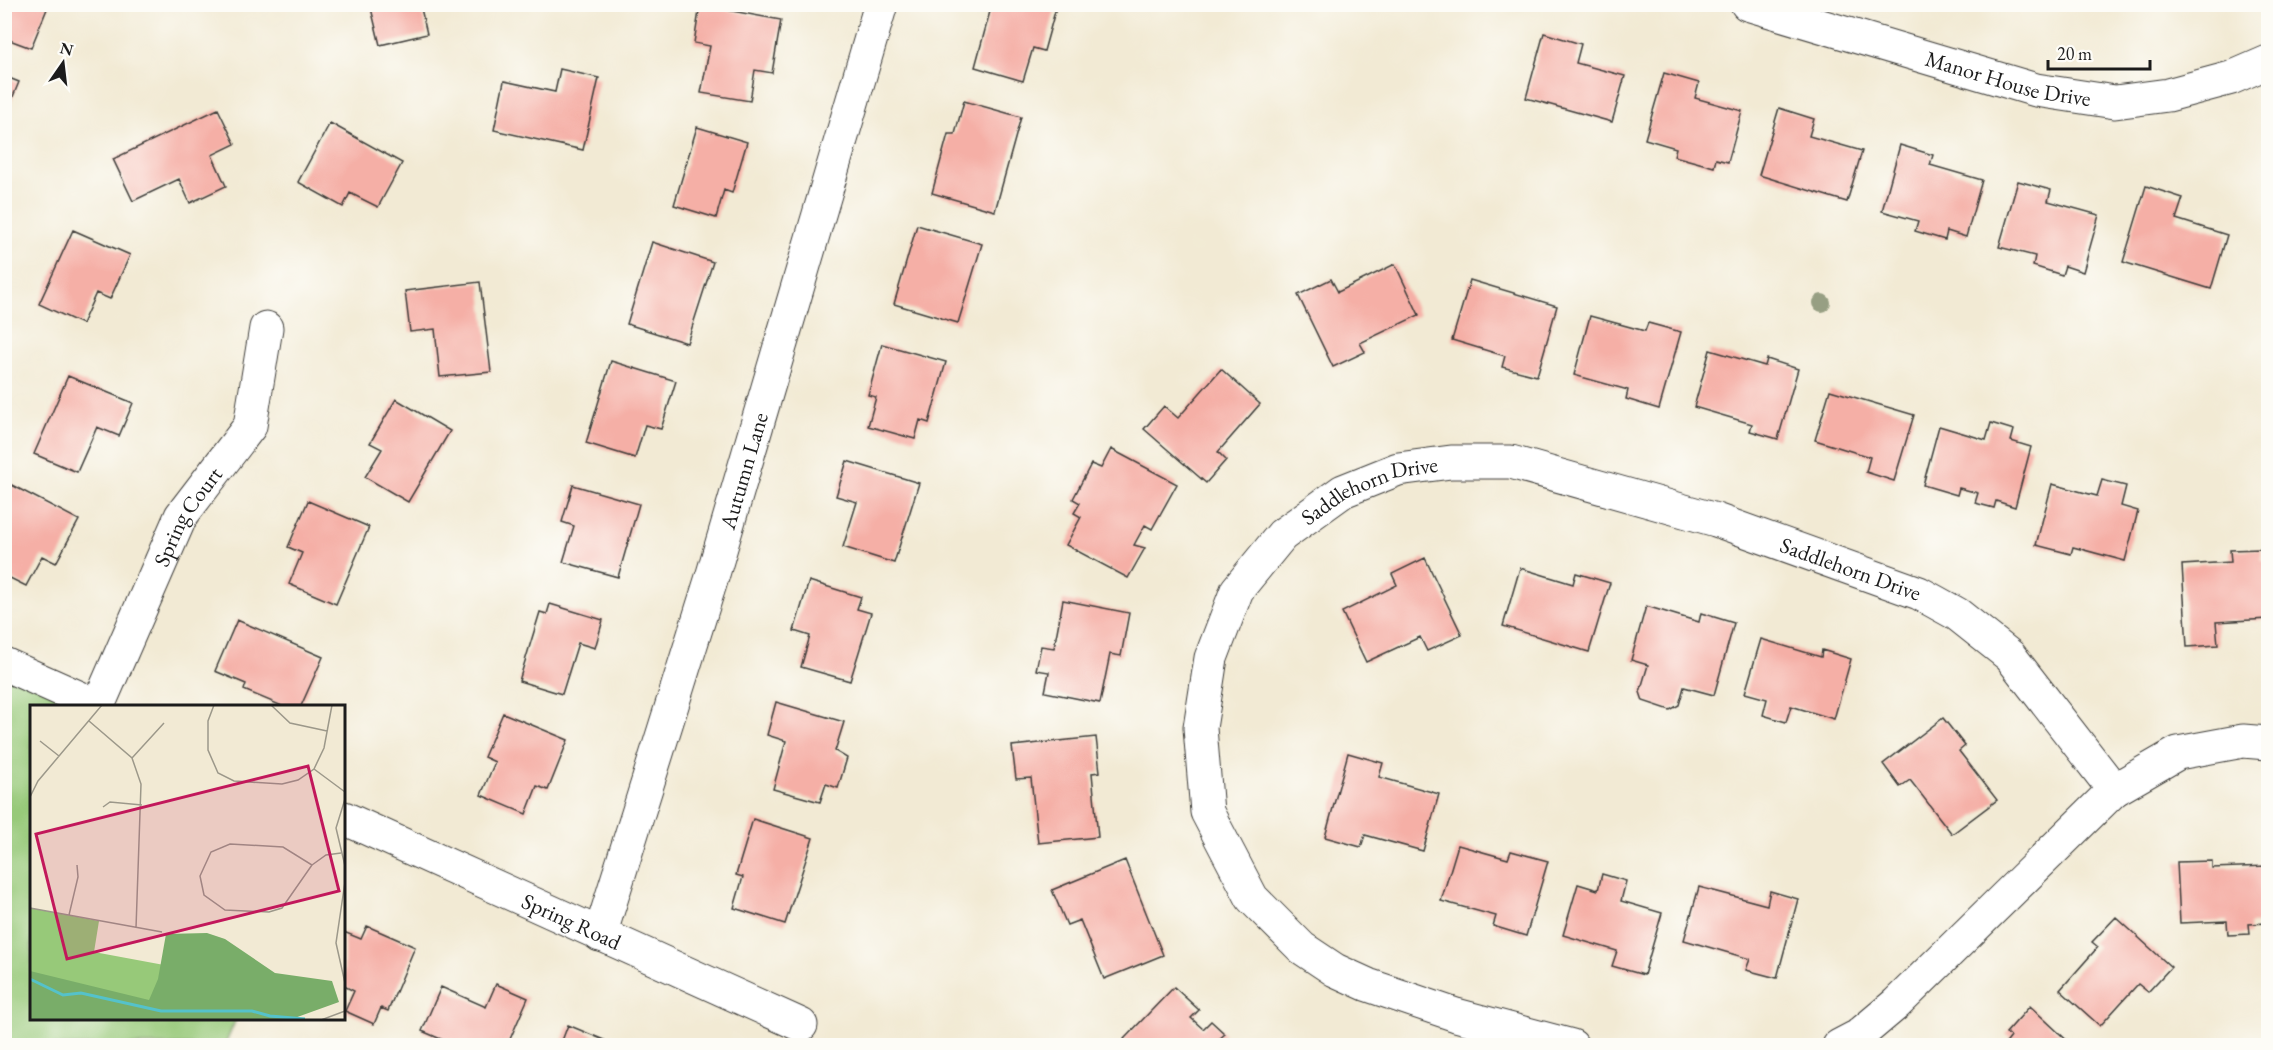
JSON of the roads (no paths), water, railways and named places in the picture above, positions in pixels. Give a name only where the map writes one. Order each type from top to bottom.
[{"type":"street","name":"Autumn Lane","points":[[600,935],[713,574],[881,4]]},
{"type":"street","name":"Manor House Drive","points":[[1747,4],[2036,90],[2115,102],[2168,95],[2231,78],[2268,62]]},
{"type":"street","name":"Spring Court","points":[[98,705],[182,516],[250,426],[266,328]]},
{"type":"street","name":"Saddlehorn Drive","points":[[1572,1046],[1456,1015],[1368,985],[1335,970],[1302,948],[1252,898],[1207,812],[1200,728],[1211,658],[1237,590],[1282,535],[1343,491],[1398,469],[1451,462],[1511,462],[1716,520],[1919,593],[1957,614],[2010,656],[2114,790]]},
{"type":"street","points":[[4,664],[96,705]]},
{"type":"street","points":[[1839,1046],[1858,1036],[1896,1004],[2114,790],[2178,753],[2243,741],[2268,743]]},
{"type":"street","name":"Spring Road","points":[[345,818],[801,1025]]}]
